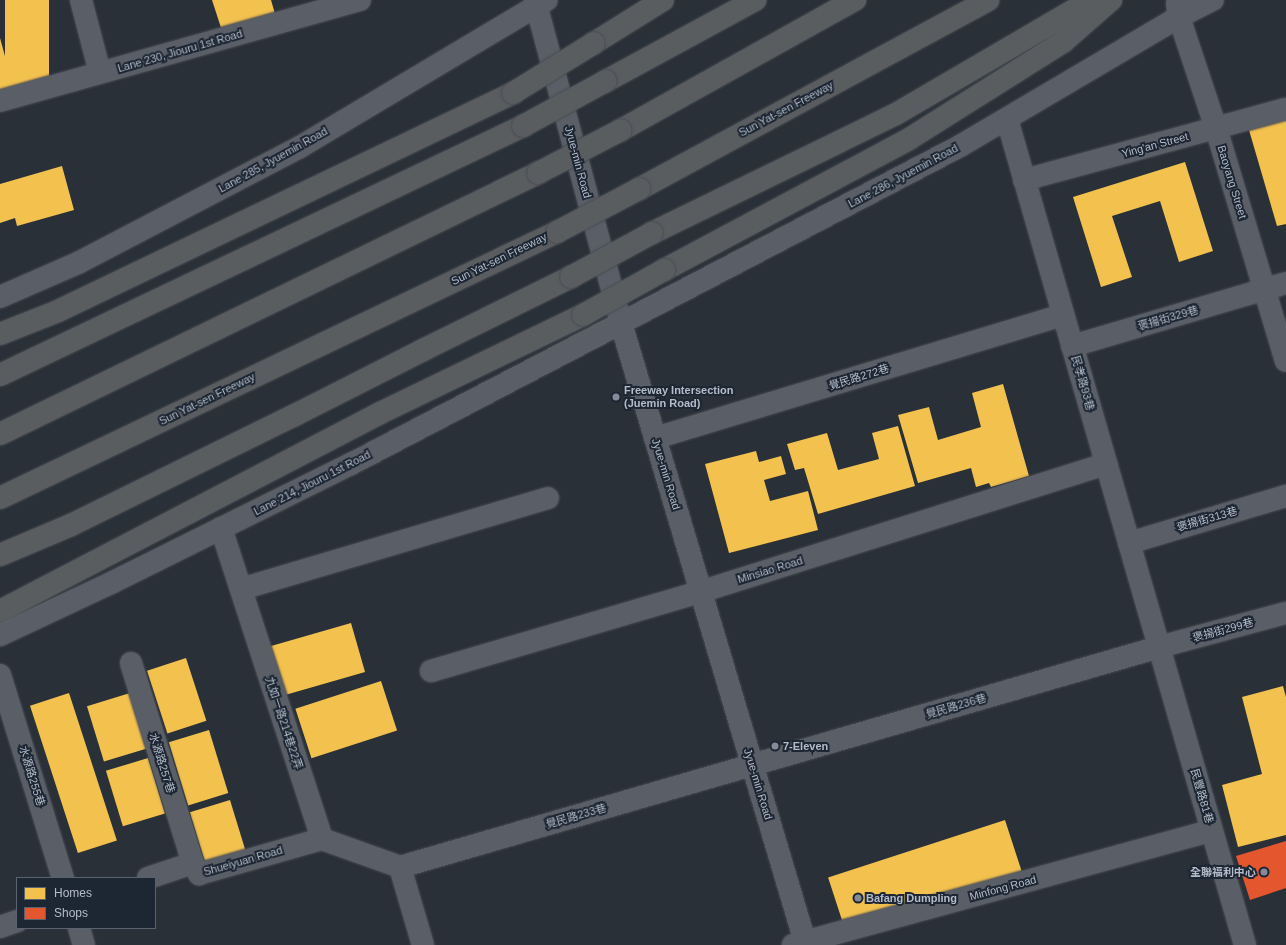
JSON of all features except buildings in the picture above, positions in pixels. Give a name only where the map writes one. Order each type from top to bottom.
[{"type":"highway","points":[[0,334],[58,311],[513,93],[663,0]]},
{"type":"highway","points":[[0,375],[523,126],[755,0]]},
{"type":"highway","points":[[0,434],[538,173],[621,130],[855,0]]},
{"type":"highway","name":"Sun Yat-sen Freeway","points":[[0,498],[557,232],[988,0]]},
{"type":"highway","points":[[0,555],[71,525],[267,429],[571,277],[652,233],[896,114],[1091,0]]},
{"type":"highway","points":[[0,611],[374,417],[583,315],[909,139],[1063,42],[1111,0]]},
{"type":"street","points":[[81,0],[100,73]]},
{"type":"street","name":"Lane 230, Jiouru 1st Road","points":[[0,101],[100,73],[302,8],[360,0]]},
{"type":"street","name":"Lane 286, Jyuemin Road","points":[[621,323],[960,146],[1007,119],[1178,10],[1213,0]]},
{"type":"street","name":"Lane 285, Jyuemin Road","points":[[0,297],[80,262],[300,147],[540,2]]},
{"type":"street","name":"Jyue-min Road","points":[[540,2],[621,323],[752,764],[801,944]]},
{"type":"street","name":"Baoyang Street","points":[[1178,10],[1216,128],[1286,361]]},
{"type":"street","name":"Ying'an Street","points":[[1024,180],[1286,109]]},
{"type":"street","name":"民孝路93巷","points":[[1007,119],[1159,647]]},
{"type":"street","name":"褒揚街329巷","points":[[1072,346],[1286,283]]},
{"type":"street","name":"覺民路272巷","points":[[655,438],[1063,316]]},
{"type":"street","name":"Lane 214, Jiouru 1st Road","points":[[0,635],[111,583],[351,464],[621,323]]},
{"type":"street","name":"Minsiao Road","points":[[431,671],[700,592],[1106,464]]},
{"type":"street","name":"褒揚街313巷","points":[[1129,542],[1286,496]]},
{"type":"street","points":[[241,589],[548,498]]},
{"type":"street","name":"九如一路214巷22弄","points":[[221,528],[322,839]]},
{"type":"street","name":"褒揚街299巷","points":[[1159,647],[1286,613]]},
{"type":"street","name":"覺民路236巷","points":[[752,764],[1159,647]]},
{"type":"street","name":"民豐路81巷","points":[[1159,647],[1245,945]]},
{"type":"street","name":"水源路257巷","points":[[130,663],[193,862]]},
{"type":"street","name":"水源路255巷","points":[[0,675],[63,877]]},
{"type":"street","name":"覺民路233巷","points":[[400,867],[752,764]]},
{"type":"street","name":"Minfong Road","points":[[801,944],[1212,830]]},
{"type":"street","points":[[322,839],[400,867],[423,945]]},
{"type":"street","name":"Shueiyuan Road","points":[[151,877],[193,862],[199,874],[322,839]]},
{"type":"street","points":[[0,927],[16,922]]},
{"type":"street","points":[[79,929],[84,945]]},
{"type":"place","name":"Freeway Intersection (Juemin Road)","points":[[616,397]]},
{"type":"place","name":"7-Eleven","points":[[775,746]]},
{"type":"place","name":"全聯福利中心","points":[[1264,872]]},
{"type":"place","name":"Bafang Dumpling","points":[[858,898]]}]
